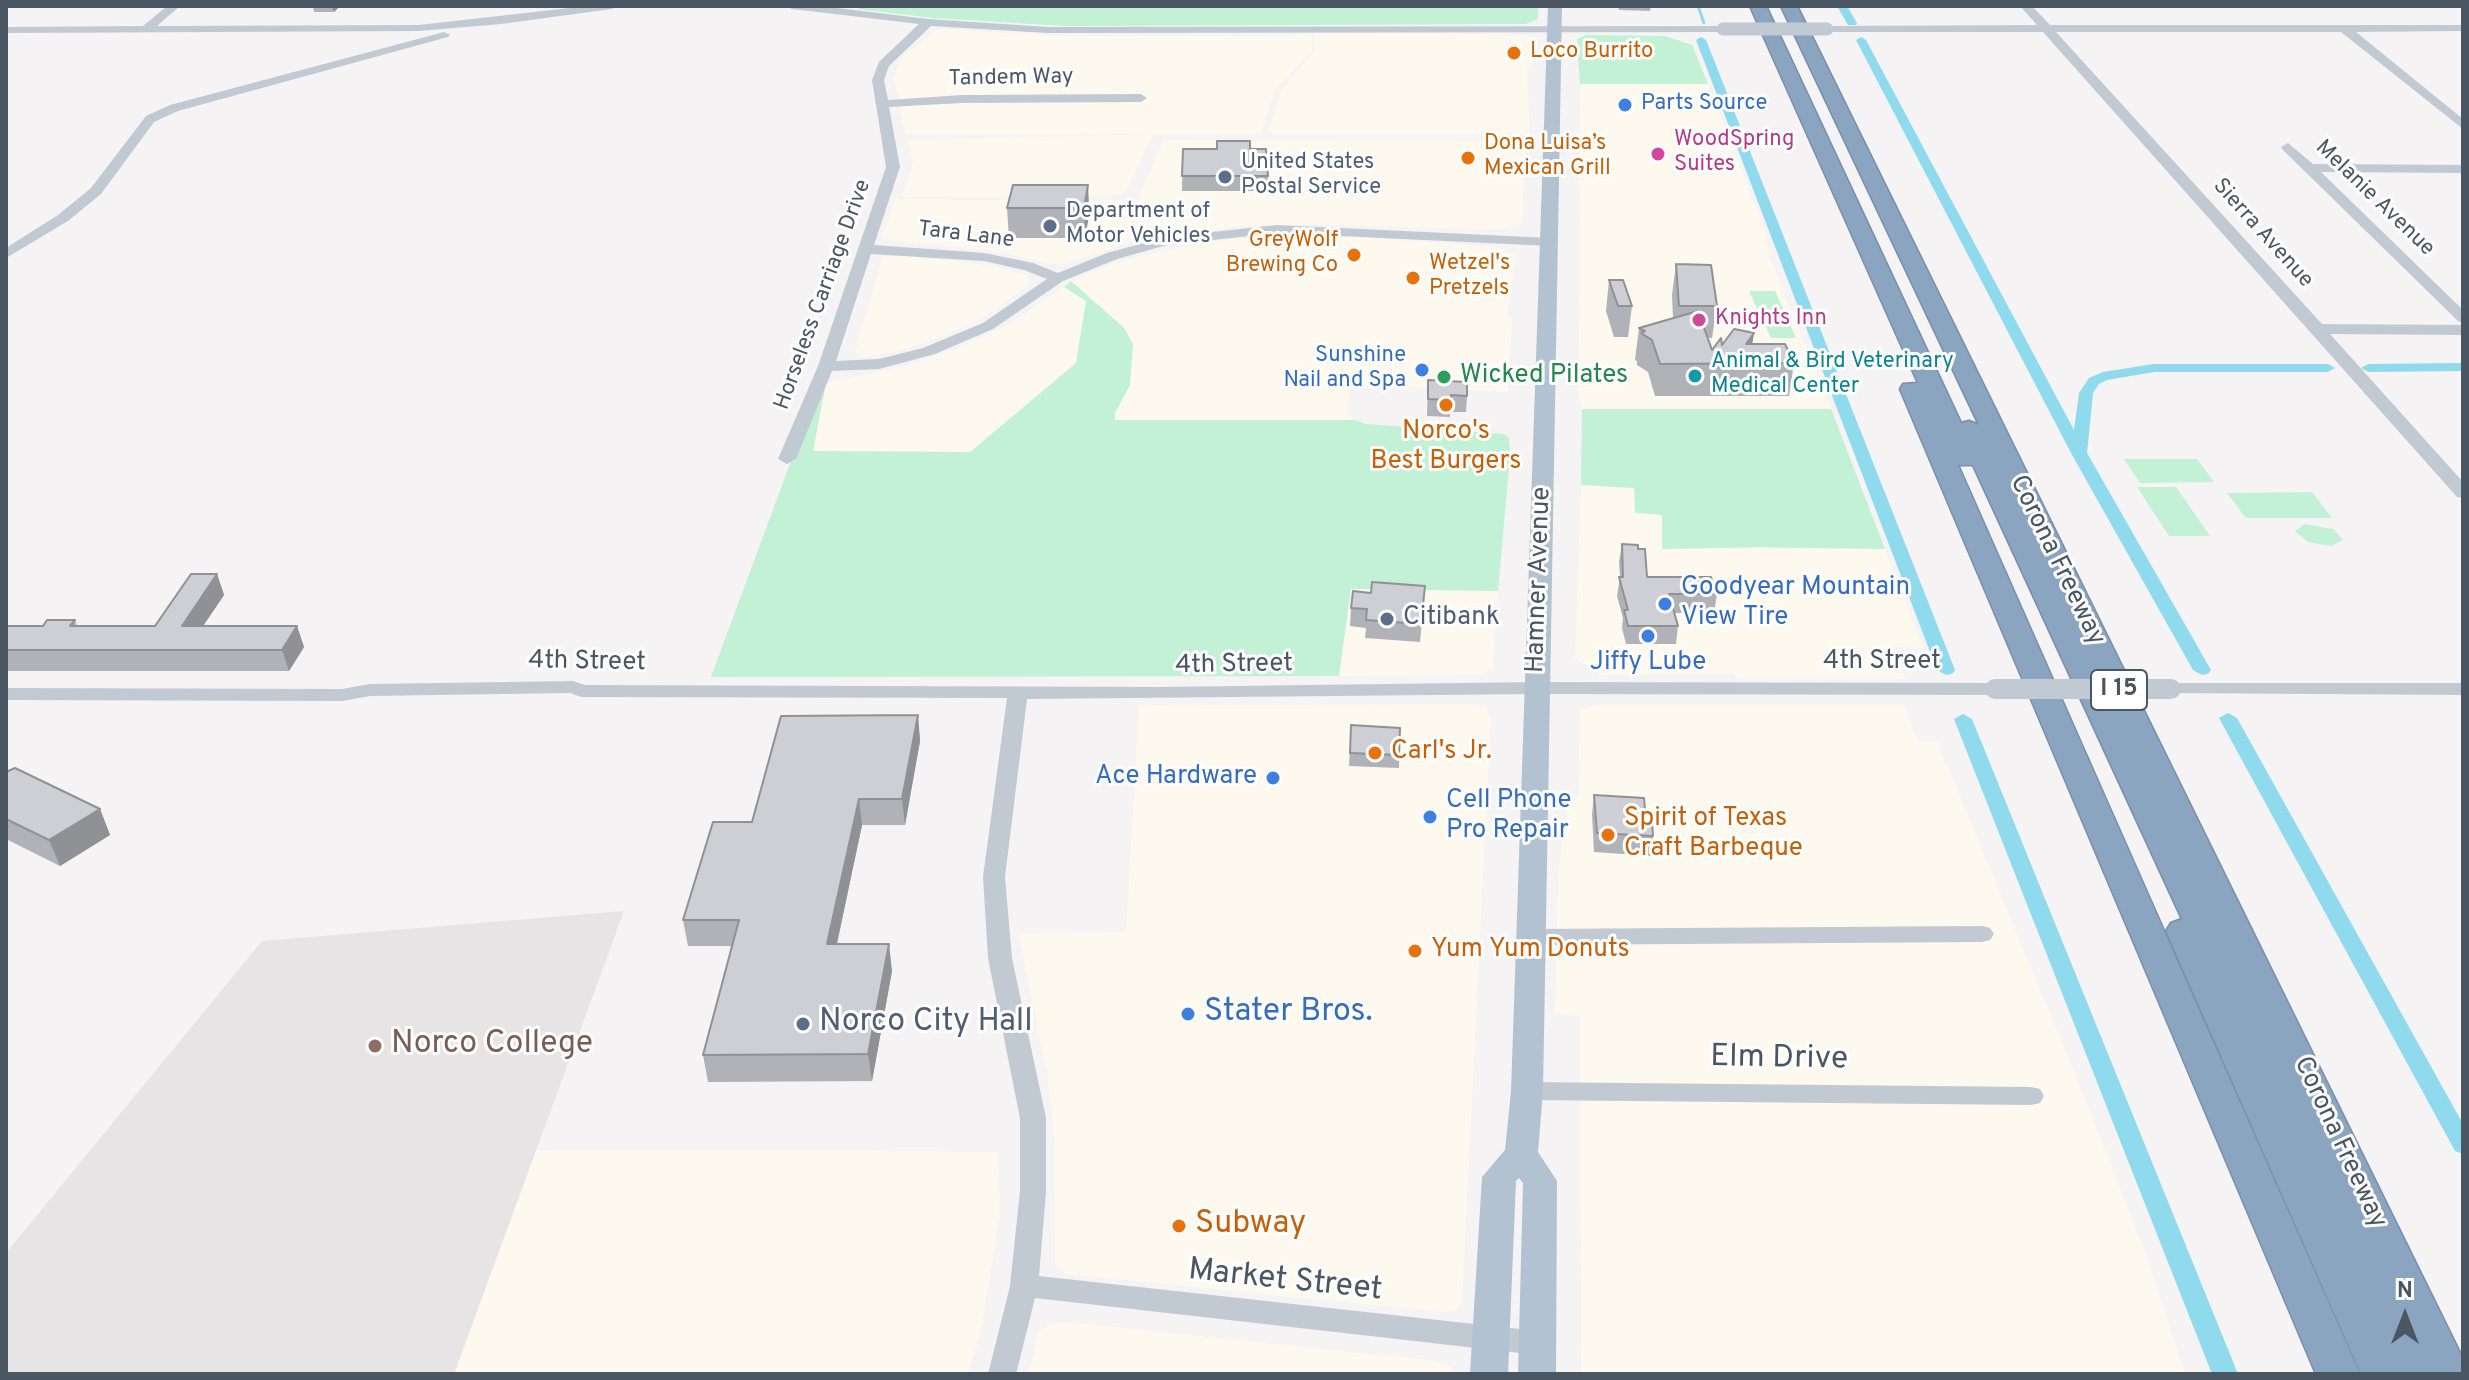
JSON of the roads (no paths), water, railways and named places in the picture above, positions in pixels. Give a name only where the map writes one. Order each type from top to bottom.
[{"type":"highway","name":"I 15","points":[[1745,6],[2338,1374]]},
{"type":"highway","points":[[1758,6],[2350,1238],[2410,1374]]},
{"type":"highway","points":[[1773,6],[1890,276],[2383,1374]]},
{"type":"highway","name":"Corona Freeway","points":[[1789,6],[2449,1374]]},
{"type":"highway","name":"I 15","points":[[1888,330],[1890,276]]},
{"type":"highway","points":[[1890,276],[1944,332]]},
{"type":"main road","name":"Hamner Avenue","points":[[1521,1154],[1527,1091],[1555,6]]},
{"type":"main road","points":[[1490,1356],[1499,1177],[1521,1154],[1540,1181],[1537,1359]]},
{"type":"street","points":[[149,26],[174,6]]},
{"type":"street","points":[[6,27],[351,29],[474,24],[612,6]]},
{"type":"street","points":[[792,6],[928,22],[1048,30],[2463,28]]},
{"type":"street","name":"Sierra Avenue","points":[[2026,6],[2463,493]]},
{"type":"street","name":"Horseless Carriage Drive","points":[[787,459],[826,366],[893,167],[878,80],[883,65],[928,22]]},
{"type":"street","points":[[6,254],[63,218],[96,191],[150,119],[174,108],[456,32],[474,24]]},
{"type":"street","points":[[235,92],[460,36],[474,29],[474,24]]},
{"type":"street","points":[[2344,28],[2463,125]]},
{"type":"street","points":[[351,29],[363,32],[456,32]]},
{"type":"street","name":"Tandem Way","points":[[882,104],[962,99],[1141,98]]},
{"type":"street","name":"Melanie Avenue","points":[[2288,147],[2313,168],[2463,318]]},
{"type":"street","points":[[2313,168],[2457,169],[2463,180]]},
{"type":"street","points":[[826,366],[879,364],[929,351],[988,326],[1058,278],[1112,256],[1166,241],[1277,229],[1550,242]]},
{"type":"street","name":"Tara Lane","points":[[866,249],[984,257],[1028,266],[1058,278]]},
{"type":"street","points":[[2317,329],[2463,330]]},
{"type":"street","name":"4th Street","points":[[6,694],[342,695],[370,690],[577,689],[1018,692],[1537,688],[2463,689]]},
{"type":"street","points":[[342,695],[533,695],[577,689]]},
{"type":"street","points":[[1002,1374],[1024,1286],[1033,1191],[1033,1118],[1000,958],[994,877],[1018,692]]},
{"type":"street","points":[[1531,937],[1982,934]]},
{"type":"street","name":"Elm Drive","points":[[1527,1091],[2031,1096]]},
{"type":"street","name":"Market Street","points":[[1024,1286],[1490,1356],[1537,1359]]},
{"type":"waterway","points":[[1698,6],[1704,23]]},
{"type":"waterway","points":[[1842,6],[1852,23]]},
{"type":"waterway","points":[[1701,40],[1946,670]]},
{"type":"waterway","points":[[1861,40],[2079,453]]},
{"type":"waterway","points":[[2368,368],[2463,367]]},
{"type":"waterway","points":[[2079,453],[2086,393],[2094,381],[2103,376],[2154,368],[2328,368]]},
{"type":"waterway","points":[[2079,453],[2202,670]]},
{"type":"waterway","points":[[2228,718],[2463,1145]]},
{"type":"waterway","points":[[1963,719],[2225,1374]]},
{"type":"place","name":"Loco Burrito","points":[[1514,53]]},
{"type":"place","name":"Parts Source","points":[[1625,105]]},
{"type":"place","name":"WoodSpring Suites","points":[[1658,154]]},
{"type":"place","name":"Dona Luisa’s Mexican Grill","points":[[1468,158]]},
{"type":"place","name":"United States Postal Service","points":[[1225,177]]},
{"type":"place","name":"Department of Motor Vehicles","points":[[1050,226]]},
{"type":"place","name":"GreyWolf Brewing Co","points":[[1354,255]]},
{"type":"place","name":"Wetzel's Pretzels","points":[[1413,278]]},
{"type":"place","name":"Knights Inn","points":[[1699,320]]},
{"type":"place","name":"Sunshine Nail and Spa","points":[[1422,370]]},
{"type":"place","name":"Animal & Bird Veterinary Medical Center","points":[[1695,376]]},
{"type":"place","name":"Wicked Pilates","points":[[1444,377]]},
{"type":"place","name":"Norco's Best Burgers","points":[[1446,405]]},
{"type":"place","name":"Goodyear Mountain View Tire","points":[[1665,604]]},
{"type":"place","name":"Citibank","points":[[1387,619]]},
{"type":"place","name":"Jiffy Lube","points":[[1648,636]]},
{"type":"place","name":"Carl's Jr.","points":[[1375,753]]},
{"type":"place","name":"Ace Hardware","points":[[1273,778]]},
{"type":"place","name":"Cell Phone Pro Repair","points":[[1430,817]]},
{"type":"place","name":"Spirit of Texas Craft Barbeque","points":[[1608,835]]},
{"type":"place","name":"Yum Yum Donuts","points":[[1415,951]]},
{"type":"place","name":"Stater Bros.","points":[[1188,1014]]},
{"type":"place","name":"Norco City Hall","points":[[803,1024]]},
{"type":"place","name":"Norco College","points":[[375,1046]]},
{"type":"place","name":"Subway","points":[[1179,1226]]}]
